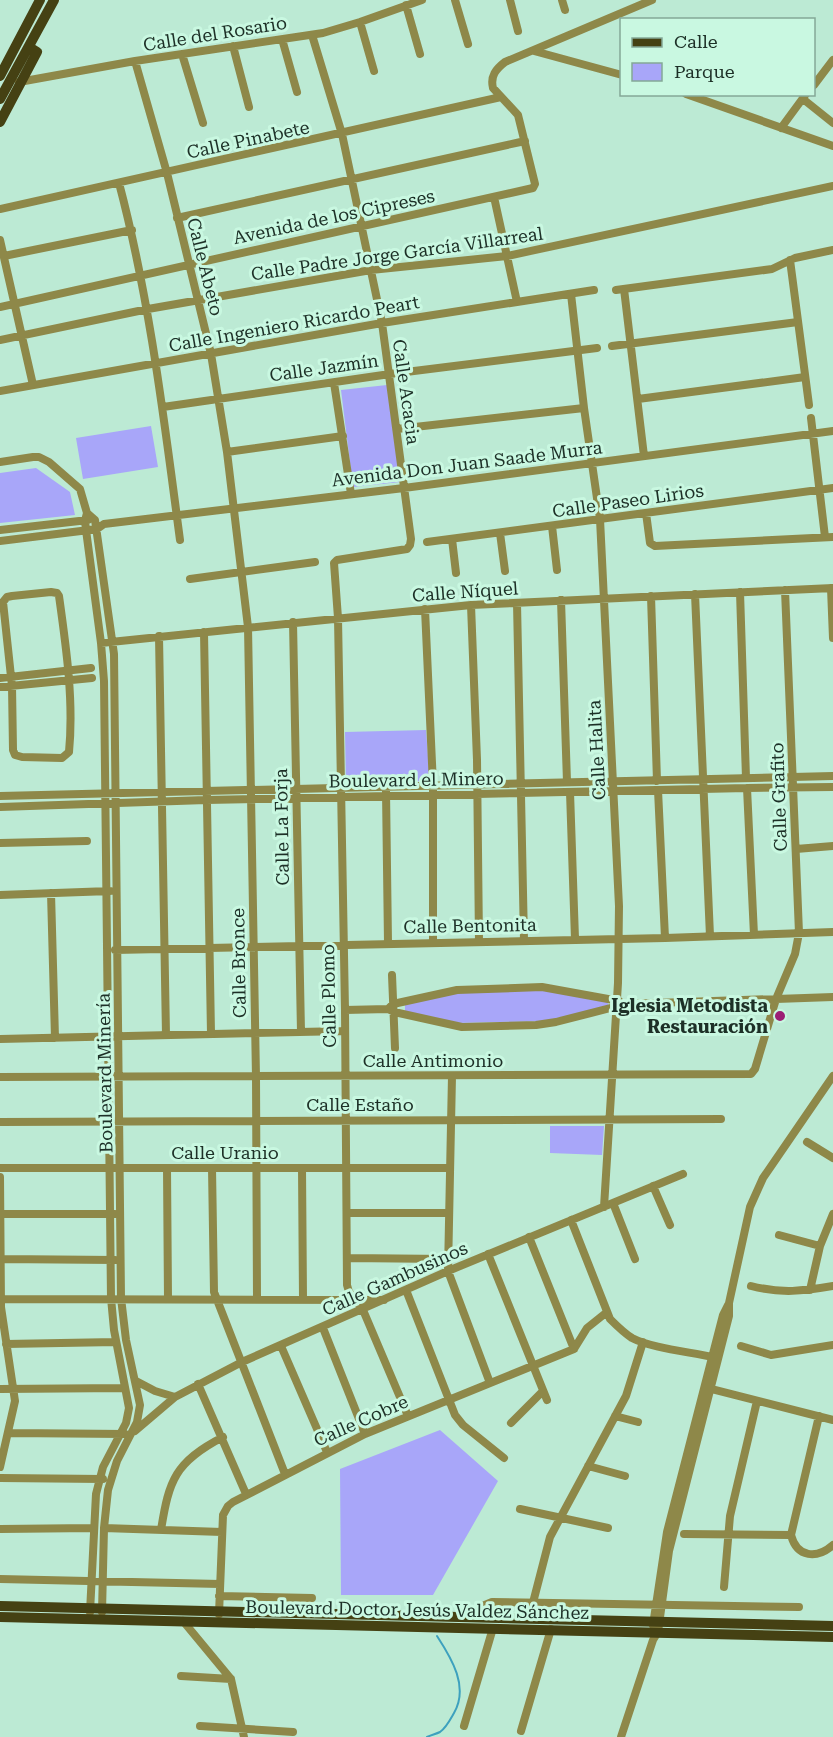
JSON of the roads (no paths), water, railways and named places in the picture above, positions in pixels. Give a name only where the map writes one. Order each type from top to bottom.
[{"type":"main road","points":[[0,99],[4,79],[40,0]]},
{"type":"main road","points":[[4,79],[29,47],[54,0]]},
{"type":"main road","points":[[0,122],[38,52],[29,47]]},
{"type":"main road","name":"Boulevard Doctor Jesús Valdez Sánchez","points":[[0,1606],[90,1614]]},
{"type":"main road","name":"Boulevard Doctor Jesús Valdez Sánchez","points":[[0,1617],[90,1614],[219,1616],[458,1622],[493,1628],[551,1629],[833,1626]]},
{"type":"main road","name":"Boulevard Doctor Jesús Valdez Sánchez","points":[[102,1614],[183,1621],[219,1616]]},
{"type":"main road","name":"Boulevard Doctor Jesús Valdez Sánchez","points":[[458,1622],[477,1617],[529,1618],[655,1629],[833,1637]]},
{"type":"street","name":"Calle del Rosario","points":[[4,79],[22,81],[135,61],[312,35],[360,22],[422,0]]},
{"type":"street","points":[[455,0],[468,44]]},
{"type":"street","points":[[510,0],[518,31]]},
{"type":"street","points":[[562,0],[565,10]]},
{"type":"street","points":[[177,218],[525,141],[518,116],[495,92],[492,84],[495,71],[505,62],[651,0]]},
{"type":"street","points":[[406,6],[420,54]]},
{"type":"street","points":[[360,22],[374,71]]},
{"type":"street","name":"Calle Acacia","points":[[312,35],[342,134],[382,323],[411,545],[407,549],[334,562]]},
{"type":"street","points":[[282,39],[297,92]]},
{"type":"street","points":[[233,46],[249,108]]},
{"type":"street","points":[[534,51],[620,75]]},
{"type":"street","points":[[182,54],[203,123]]},
{"type":"street","points":[[815,82],[833,60]]},
{"type":"street","name":"Calle Abeto","points":[[135,61],[167,173],[211,354],[227,452],[248,627]]},
{"type":"street","points":[[692,96],[833,146]]},
{"type":"street","name":"Calle Pinabete","points":[[0,209],[501,97]]},
{"type":"street","points":[[780,128],[805,97],[833,123]]},
{"type":"street","name":"Avenida de los Cipreses","points":[[0,307],[534,187],[525,141]]},
{"type":"street","points":[[119,183],[132,230],[148,309],[180,540]]},
{"type":"street","name":"Calle Padre Jorge García Villarreal","points":[[0,340],[148,309],[371,270],[507,256],[833,186]]},
{"type":"street","points":[[494,197],[517,302]]},
{"type":"street","points":[[4,256],[132,230]]},
{"type":"street","points":[[0,240],[33,385]]},
{"type":"street","points":[[644,456],[632,344],[620,290],[772,269],[802,256],[833,250]]},
{"type":"street","points":[[790,260],[809,405]]},
{"type":"street","name":"Calle Ingeniero Ricardo Peart","points":[[0,391],[382,323],[594,290]]},
{"type":"street","name":"Calle Halita","points":[[570,294],[600,519],[614,791],[619,938],[604,1207]]},
{"type":"street","points":[[612,346],[798,322]]},
{"type":"street","name":"Calle Jazmín","points":[[163,407],[390,374],[597,348]]},
{"type":"street","points":[[638,399],[805,377]]},
{"type":"street","points":[[334,382],[351,494]]},
{"type":"street","points":[[397,429],[584,408]]},
{"type":"street","points":[[646,513],[650,543],[654,546],[829,537],[820,490],[811,418]]},
{"type":"street","name":"Avenida Don Juan Saade Murra","points":[[0,541],[833,431]]},
{"type":"street","points":[[227,452],[343,436]]},
{"type":"street","name":"Boulevard Minería","points":[[0,462],[33,457],[44,459],[78,485],[86,517],[104,681],[111,1298],[116,1342],[128,1400],[128,1416],[99,1479],[93,1528],[90,1614]]},
{"type":"street","name":"Calle Paseo Lirios","points":[[427,542],[833,488]]},
{"type":"street","points":[[0,530],[86,517]]},
{"type":"street","name":"Boulevard Minería","points":[[86,517],[95,520],[100,526],[113,641],[120,1036],[121,1298],[124,1328],[140,1405],[137,1422],[110,1479],[106,1499],[102,1614]]},
{"type":"street","points":[[552,526],[557,570]]},
{"type":"street","points":[[500,533],[505,571]]},
{"type":"street","points":[[452,539],[456,573]]},
{"type":"street","points":[[190,579],[315,562]]},
{"type":"street","name":"Calle Plomo","points":[[334,562],[338,618],[346,1076],[347,1289],[363,1310],[408,1416]]},
{"type":"street","points":[[832,588],[833,638]]},
{"type":"street","name":"Calle Níquel","points":[[101,643],[471,605],[832,588]]},
{"type":"street","name":"Calle Grafito","points":[[776,999],[793,959],[799,933],[785,590]]},
{"type":"street","points":[[740,592],[746,778]]},
{"type":"street","points":[[57,593],[68,671],[69,748],[67,755],[62,758],[15,755],[3,602],[7,597],[57,593]]},
{"type":"street","points":[[695,594],[710,936]]},
{"type":"street","points":[[651,596],[657,781]]},
{"type":"street","points":[[561,600],[567,783]]},
{"type":"street","points":[[517,603],[524,940]]},
{"type":"street","points":[[471,605],[479,941]]},
{"type":"street","points":[[424,609],[433,785],[433,942]]},
{"type":"street","name":"Calle La Forja","points":[[293,622],[301,1032]]},
{"type":"street","name":"Calle Bronce","points":[[248,627],[256,1077],[257,1299]]},
{"type":"street","points":[[204,632],[210,1034]]},
{"type":"street","points":[[159,636],[166,1035]]},
{"type":"street","points":[[0,687],[11,681],[91,668]]},
{"type":"street","points":[[0,678],[11,681],[92,678]]},
{"type":"street","name":"Boulevard el Minero","points":[[0,796],[833,776]]},
{"type":"street","points":[[386,786],[388,943]]},
{"type":"street","points":[[747,788],[754,935]]},
{"type":"street","name":"Boulevard el Minero","points":[[0,807],[206,800],[833,788]]},
{"type":"street","points":[[658,790],[664,938]]},
{"type":"street","points":[[570,792],[575,939]]},
{"type":"street","points":[[0,843],[87,841]]},
{"type":"street","points":[[796,849],[833,846]]},
{"type":"street","points":[[0,895],[117,891]]},
{"type":"street","points":[[51,893],[55,1038]]},
{"type":"street","name":"Calle Bentonita","points":[[108,951],[833,932]]},
{"type":"street","points":[[392,975],[395,1048]]},
{"type":"street","points":[[345,1010],[392,1009],[457,990],[542,987],[617,1004],[833,997]]},
{"type":"street","name":"Calle Antimonio","points":[[0,1077],[751,1074],[755,1069],[776,999]]},
{"type":"street","points":[[392,1009],[462,1027],[536,1025],[556,1022],[617,1004]]},
{"type":"street","points":[[0,1039],[345,1031]]},
{"type":"street","points":[[452,1076],[448,1271],[490,1383]]},
{"type":"street","points":[[621,1737],[655,1629],[664,1566],[707,1388],[729,1316],[729,1304],[750,1207],[758,1187],[833,1076]]},
{"type":"street","name":"Calle Estaño","points":[[0,1122],[721,1119]]},
{"type":"street","points":[[807,1142],[833,1158]]},
{"type":"street","name":"Calle Uranio","points":[[0,1168],[450,1168]]},
{"type":"street","points":[[167,1168],[168,1299]]},
{"type":"street","points":[[212,1168],[215,1299],[285,1474]]},
{"type":"street","points":[[302,1168],[303,1299]]},
{"type":"street","name":"Calle Gambusinos","points":[[132,1434],[175,1397],[242,1362],[448,1271],[683,1174]]},
{"type":"street","points":[[0,1177],[1,1299],[6,1344],[6,1389],[14,1407],[0,1467]]},
{"type":"street","points":[[653,1186],[670,1225]]},
{"type":"street","points":[[613,1203],[635,1259]]},
{"type":"street","points":[[347,1213],[449,1213]]},
{"type":"street","points":[[0,1214],[121,1214]]},
{"type":"street","points":[[810,1290],[820,1246],[833,1214]]},
{"type":"street","points":[[571,1220],[609,1316],[631,1337],[643,1342],[712,1357]]},
{"type":"street","points":[[779,1235],[820,1246]]},
{"type":"street","points":[[529,1237],[574,1348]]},
{"type":"street","points":[[488,1254],[547,1400]]},
{"type":"street","points":[[347,1258],[447,1259]]},
{"type":"street","points":[[0,1259],[121,1260]]},
{"type":"street","points":[[751,1286],[777,1292],[833,1286]]},
{"type":"street","points":[[406,1290],[448,1400],[458,1420],[504,1458]]},
{"type":"street","points":[[1,1299],[385,1300]]},
{"type":"street","points":[[707,1388],[723,1315],[729,1304]]},
{"type":"street","points":[[574,1348],[587,1328],[609,1316]]},
{"type":"street","points":[[323,1328],[365,1434]]},
{"type":"street","points":[[6,1344],[116,1342]]},
{"type":"street","points":[[529,1618],[546,1547],[630,1387],[643,1342]]},
{"type":"street","points":[[741,1346],[771,1355],[833,1345]]},
{"type":"street","points":[[281,1346],[327,1452]]},
{"type":"street","name":"Calle Cobre","points":[[219,1616],[222,1532],[225,1510],[232,1502],[365,1434],[574,1348]]},
{"type":"street","points":[[120,1364],[131,1362]]},
{"type":"street","points":[[136,1381],[154,1391],[175,1397]]},
{"type":"street","points":[[198,1384],[246,1494]]},
{"type":"street","points":[[6,1389],[125,1388]]},
{"type":"street","points":[[707,1388],[833,1420]]},
{"type":"street","points":[[511,1423],[543,1390]]},
{"type":"street","points":[[724,1587],[727,1535],[733,1496],[757,1401]]},
{"type":"street","points":[[615,1416],[638,1422]]},
{"type":"street","points":[[819,1416],[792,1535],[796,1547],[806,1554],[820,1554],[833,1545]]},
{"type":"street","points":[[9,1433],[132,1434]]},
{"type":"street","points":[[162,1530],[166,1499],[176,1474],[196,1452],[223,1437]]},
{"type":"street","points":[[588,1466],[625,1476]]},
{"type":"street","points":[[0,1478],[110,1479]]},
{"type":"street","points":[[520,1509],[608,1528]]},
{"type":"street","points":[[0,1529],[93,1528]]},
{"type":"street","points":[[104,1528],[222,1532]]},
{"type":"street","points":[[684,1534],[792,1535]]},
{"type":"street","points":[[0,1579],[220,1584]]},
{"type":"street","points":[[219,1596],[312,1598]]},
{"type":"street","points":[[477,1617],[480,1607],[487,1602],[799,1607]]},
{"type":"street","points":[[183,1621],[231,1679],[243,1733]]},
{"type":"street","points":[[464,1726],[493,1628]]},
{"type":"street","points":[[521,1731],[551,1629]]},
{"type":"street","points":[[181,1677],[231,1679]]},
{"type":"street","points":[[200,1726],[243,1733],[293,1732]]},
{"type":"waterway","points":[[427,1737],[440,1732],[446,1726],[454,1713],[460,1693],[457,1673],[437,1636]]},
{"type":"place","name":"Iglesia Metodista Restauración","points":[[780,1016]]}]
